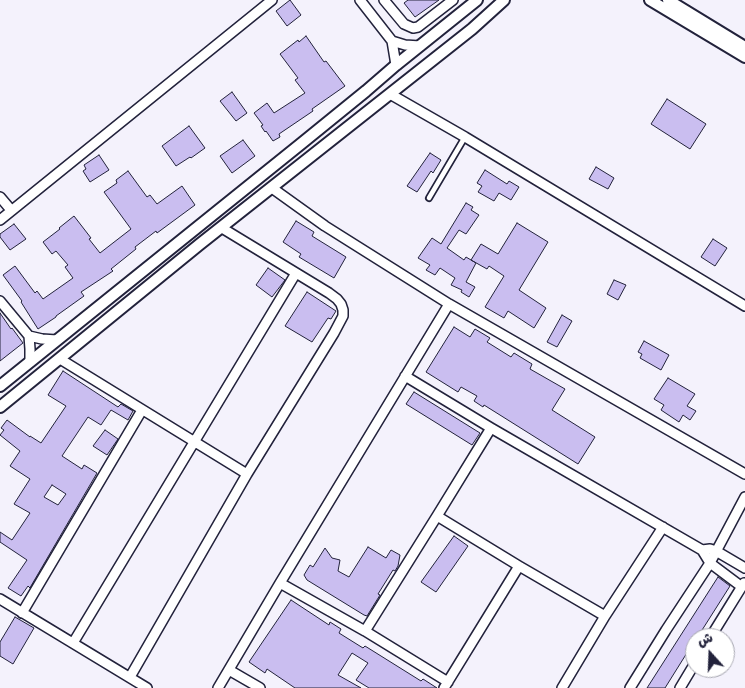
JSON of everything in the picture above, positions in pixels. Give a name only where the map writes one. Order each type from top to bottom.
[{"type":"street","points":[[0,220],[272,0]]},
{"type":"street","points":[[360,0],[392,42],[396,65]]},
{"type":"street","points":[[384,0],[404,24],[413,28],[418,27],[453,0]]},
{"type":"street","points":[[0,386],[477,0]]},
{"type":"street","points":[[0,407],[161,276],[472,29],[504,0]]},
{"type":"street","points":[[650,0],[745,47]]},
{"type":"street","points":[[668,0],[745,57]]},
{"type":"street","points":[[392,42],[420,46]]},
{"type":"street","points":[[390,94],[465,137],[745,306]]},
{"type":"street","points":[[272,188],[326,226],[448,304],[745,474]]},
{"type":"street","points":[[0,197],[11,210]]},
{"type":"street","points":[[130,677],[246,474],[334,334],[343,316],[341,304],[337,299],[222,228]]},
{"type":"street","points":[[147,267],[161,276]]},
{"type":"street","points":[[73,643],[296,273]]},
{"type":"street","points":[[0,301],[29,336],[30,362]]},
{"type":"street","points":[[218,688],[448,304]]},
{"type":"street","points":[[29,336],[57,340]]},
{"type":"street","points":[[60,359],[246,474]]},
{"type":"street","points":[[405,376],[702,550],[710,563],[744,584],[716,628]]},
{"type":"street","points":[[22,613],[142,410]]},
{"type":"street","points":[[365,631],[491,428]]},
{"type":"street","points":[[630,688],[710,563],[745,497]]},
{"type":"street","points":[[438,516],[519,566],[606,616]]},
{"type":"street","points":[[562,688],[664,527]]},
{"type":"street","points":[[702,550],[710,549],[716,551],[745,568]]},
{"type":"street","points":[[280,582],[365,631],[446,685],[519,566]]},
{"type":"street","points":[[0,599],[147,688]]},
{"type":"street","points":[[229,670],[260,688]]},
{"type":"lane","points":[[428,198],[465,137]]},
{"type":"building","points":[[290,0],[301,15],[287,26],[276,11]]},
{"type":"building","points":[[408,0],[439,0],[415,17],[404,3]]},
{"type":"building","points":[[306,36],[324,62],[326,61],[345,86],[279,134],[280,137],[273,141],[265,132],[261,126],[263,125],[254,113],[267,103],[274,113],[305,93],[295,80],[298,78],[280,54]]},
{"type":"building","points":[[232,92],[247,113],[236,121],[220,101]]},
{"type":"building","points":[[667,99],[706,124],[690,149],[651,124]]},
{"type":"building","points":[[189,126],[205,148],[176,166],[162,146]]},
{"type":"building","points":[[243,140],[255,156],[232,173],[220,156]]},
{"type":"building","points":[[430,153],[441,160],[417,192],[407,186]]},
{"type":"building","points":[[99,155],[109,170],[90,182],[83,171],[86,169],[84,165]]},
{"type":"building","points":[[596,167],[614,178],[608,189],[589,179]]},
{"type":"building","points":[[485,170],[507,184],[509,181],[519,187],[511,200],[499,193],[494,201],[478,192],[482,186],[477,183]]},
{"type":"building","points":[[128,171],[147,197],[150,195],[157,204],[182,186],[195,205],[135,247],[136,249],[111,269],[113,271],[81,292],[84,296],[38,329],[22,301],[3,275],[15,266],[35,293],[37,291],[43,299],[73,278],[65,267],[68,265],[56,251],[52,254],[43,242],[74,216],[100,253],[131,229],[104,192],[117,183],[116,180]]},
{"type":"building","points":[[466,203],[473,207],[471,210],[479,215],[466,234],[459,230],[447,248],[464,260],[466,257],[476,263],[466,282],[475,287],[469,297],[461,292],[462,290],[451,285],[455,278],[440,268],[435,275],[426,270],[430,265],[418,258],[432,238],[441,244]]},
{"type":"building","points":[[296,221],[314,232],[312,236],[346,257],[334,278],[299,257],[301,254],[283,242]]},
{"type":"building","points":[[517,223],[548,242],[519,290],[546,308],[534,328],[508,311],[504,318],[485,307],[504,276],[489,266],[487,269],[471,260],[481,244],[498,254]]},
{"type":"building","points":[[14,224],[26,239],[10,250],[0,237],[0,234]]},
{"type":"building","points":[[713,239],[727,248],[715,266],[701,257]]},
{"type":"building","points":[[268,268],[285,280],[272,297],[256,285]]},
{"type":"building","points":[[614,280],[626,285],[618,300],[607,294]]},
{"type":"building","points":[[307,292],[336,311],[331,319],[328,318],[312,342],[285,326]]},
{"type":"building","points":[[0,313],[23,343],[0,361]]},
{"type":"building","points":[[562,315],[572,321],[557,347],[547,342]]},
{"type":"building","points":[[454,327],[470,337],[475,329],[490,338],[487,342],[511,357],[514,353],[532,364],[530,369],[565,389],[552,410],[595,437],[578,464],[484,405],[483,407],[474,401],[477,396],[461,387],[458,392],[426,372]]},
{"type":"building","points":[[644,341],[669,355],[661,370],[640,358],[642,354],[638,352]]},
{"type":"building","points":[[63,371],[118,407],[121,404],[133,411],[128,420],[111,410],[101,425],[88,417],[62,456],[82,469],[84,465],[97,473],[30,588],[28,586],[21,596],[8,588],[27,560],[0,542],[0,532],[12,540],[30,513],[14,504],[30,479],[10,466],[20,451],[0,435],[4,430],[1,428],[7,420],[41,443],[66,406],[48,395]],"holes":[[[52,485],[66,494],[58,505],[44,497]]]},
{"type":"building","points":[[668,378],[695,394],[687,406],[696,411],[690,420],[683,415],[679,422],[661,410],[664,405],[654,399]]},
{"type":"building","points":[[414,392],[480,433],[472,445],[406,404]]},
{"type":"building","points":[[105,430],[118,439],[107,455],[93,446]]},
{"type":"building","points":[[454,536],[468,546],[436,592],[421,582]]},
{"type":"building","points":[[368,547],[386,558],[391,550],[400,555],[398,566],[395,571],[393,570],[378,594],[380,595],[367,616],[307,580],[304,575],[310,565],[313,567],[325,548],[332,558],[340,560],[338,571],[349,577]]},
{"type":"building","points":[[718,577],[730,586],[703,628],[685,628]]},
{"type":"building","points":[[291,600],[329,625],[330,622],[341,629],[339,633],[363,648],[365,646],[421,681],[423,679],[437,688],[369,688],[356,680],[368,663],[352,653],[338,675],[361,688],[295,688],[267,669],[265,673],[249,662]]},
{"type":"building","points":[[15,617],[34,628],[13,664],[0,656],[0,642]]},
{"type":"building","points":[[685,629],[685,656],[665,688],[647,688]]}]
